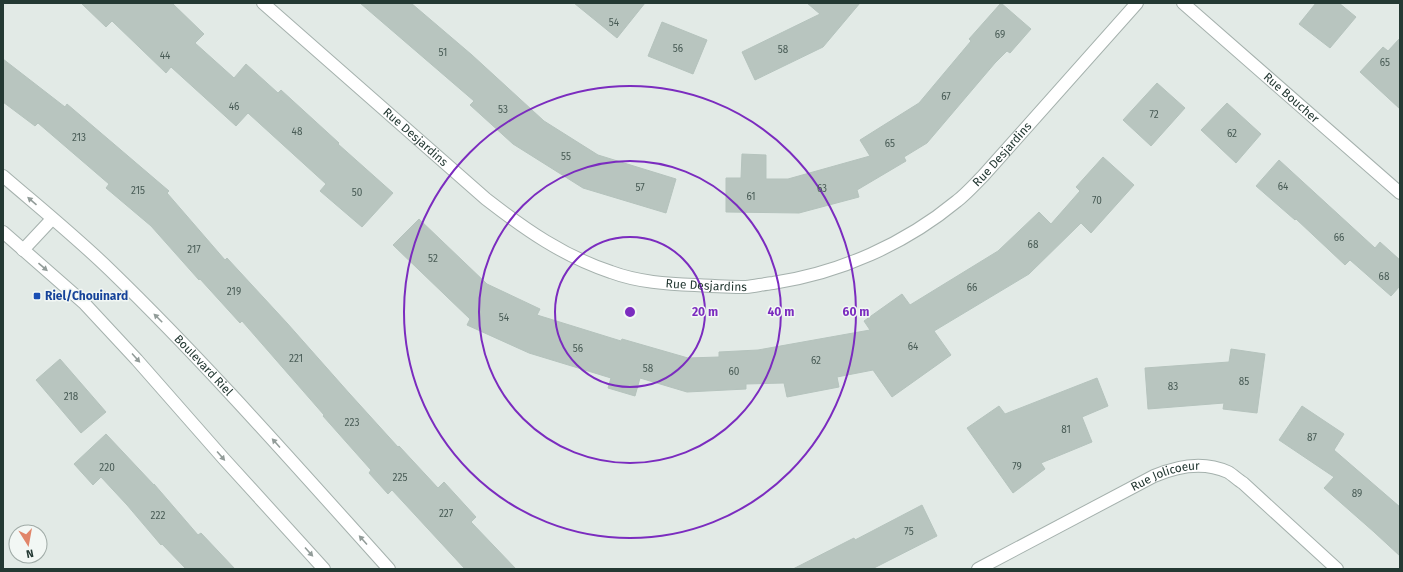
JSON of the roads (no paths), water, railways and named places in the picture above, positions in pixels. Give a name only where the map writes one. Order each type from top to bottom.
[{"type":"street","name":"Rue Desjardins","points":[[263,3],[486,199],[516,223],[548,244],[578,260],[612,273],[647,281],[748,287],[788,281],[824,272],[858,260],[889,246],[926,224],[957,201],[983,176],[1137,3]]},
{"type":"street","name":"Rue Boucher","points":[[1183,3],[1400,193]]},
{"type":"street","name":"Boulevard Riel","points":[[3,176],[109,269],[168,328],[389,569]]},
{"type":"street","points":[[23,250],[52,219]]},
{"type":"street","points":[[3,232],[84,303],[324,569]]},
{"type":"street","name":"Rue Jolicoeur","points":[[978,569],[1154,476],[1169,470],[1196,466],[1213,467],[1229,472],[1337,569]]},
{"type":"place","name":"Riel/Chouinard","points":[[37,296]]}]
